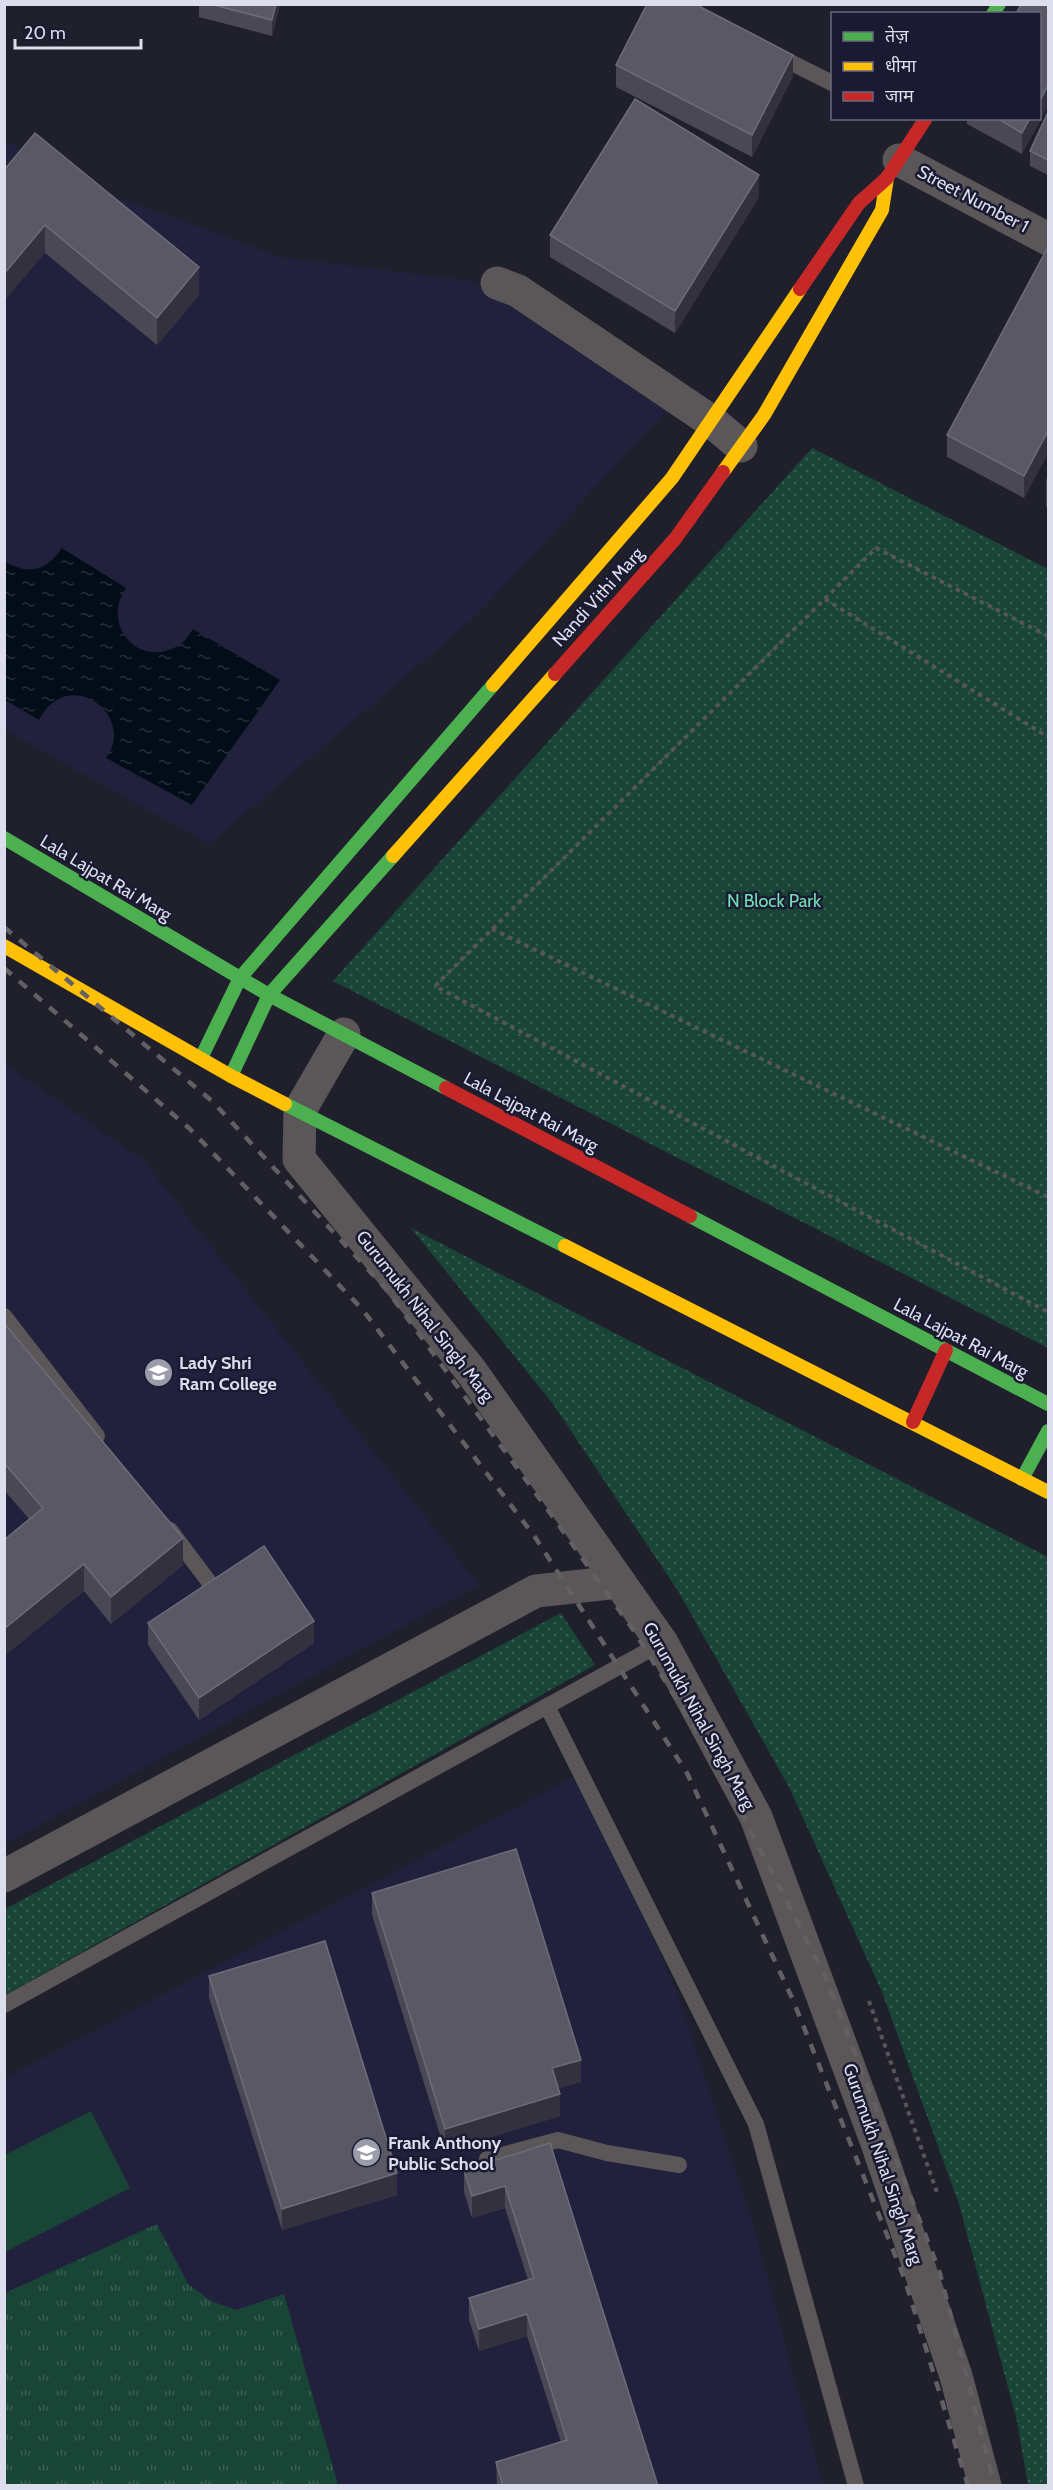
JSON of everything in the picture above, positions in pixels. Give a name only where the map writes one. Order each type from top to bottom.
[{"type":"main road","name":"Nandi Vithi Marg","points":[[201,1058],[240,978],[672,478],[859,203],[893,169],[923,123]]},
{"type":"main road","name":"Nandi Vithi Marg","points":[[231,1076],[269,995],[675,538],[764,415],[882,210],[893,169]]},
{"type":"main road","name":"Lala Lajpat Rai Marg","points":[[4,838],[269,995],[1048,1404]]},
{"type":"main road","points":[[4,946],[231,1076],[1048,1492]]},
{"type":"main road","points":[[912,1422],[946,1350]]},
{"type":"main road","points":[[1022,1479],[1048,1431]]},
{"type":"street","name":"Street Number 1","points":[[893,169],[1048,239]]},
{"type":"street","points":[[497,283],[518,291],[711,422],[741,446]]},
{"type":"street","name":"Gurumukh Nihal Singh Marg","points":[[344,1034],[300,1110],[299,1159],[471,1371],[662,1643],[756,1817],[884,2165],[956,2376],[984,2486]]},
{"type":"street","points":[[4,1876],[536,1591],[619,1582]]},
{"type":"lane","points":[[759,47],[831,83]]},
{"type":"lane","points":[[4,1316],[107,1449]]},
{"type":"lane","points":[[158,1515],[209,1581]]},
{"type":"lane","points":[[4,2006],[662,1643]]},
{"type":"lane","points":[[547,1706],[756,2124],[856,2486]]},
{"type":"lane","points":[[486,2159],[558,2140],[607,2153],[679,2165]]},
{"type":"path","points":[[1048,636],[876,548],[435,986],[1048,1312]]},
{"type":"path","points":[[825,598],[1048,737]]},
{"type":"path","points":[[492,929],[1048,1197]]},
{"type":"shaded area","points":[[4,140],[90,187],[281,257],[473,281],[666,411],[477,615],[209,844],[5,730]]},
{"type":"shaded area","name":"Lady Shri Ram College","points":[[5,1064],[143,1160],[479,1585],[5,1844]]},
{"type":"shaded area","name":"Frank Anthony Public School","points":[[581,1773],[679,1997],[754,2227],[823,2485],[5,2486],[5,2078]]},
{"type":"green space","name":"N Block Park","points":[[812,448],[1048,569],[1048,1348],[333,981]]},
{"type":"green space","points":[[411,1228],[1048,1557],[1048,2485],[1028,2485],[1017,2421],[959,2204],[882,1992],[789,1787],[678,1591],[553,1404]]},
{"type":"green space","points":[[561,1613],[595,1665],[5,1995],[5,1909]]},
{"type":"green space","points":[[91,2111],[130,2188],[5,2252],[5,2155]]},
{"type":"green space","points":[[157,2224],[188,2284],[211,2301],[236,2310],[284,2294],[338,2485],[5,2485],[5,2293]]},
{"type":"water","points":[[62,548],[126,588],[119,602],[118,616],[121,629],[137,648],[149,652],[163,652],[180,645],[193,629],[280,680],[192,805],[106,758],[113,744],[114,729],[109,717],[100,706],[89,699],[76,695],[63,697],[48,707],[39,720],[5,700],[5,562],[22,569],[37,569],[50,562]]},
{"type":"building","points":[[210,4],[276,4],[272,20]]},
{"type":"building","points":[[647,4],[695,4],[793,55],[752,135],[616,65]]},
{"type":"building","points":[[1021,4],[1048,4],[1048,85],[1041,99],[1041,12],[1017,12]]},
{"type":"building","points":[[635,99],[759,175],[675,311],[550,235]]},
{"type":"building","points":[[1048,112],[1048,160],[1030,151]]},
{"type":"building","points":[[1000,120],[1029,120],[1022,133]]},
{"type":"building","points":[[35,133],[199,267],[157,318],[45,225],[4,274],[4,170]]},
{"type":"building","points":[[1048,247],[1048,431],[1024,476],[947,435]]},
{"type":"building","points":[[4,1323],[183,1538],[111,1597],[84,1564],[4,1629],[4,1540],[43,1508],[4,1463]]},
{"type":"building","points":[[264,1546],[314,1621],[199,1698],[148,1623]]},
{"type":"building","points":[[516,1849],[581,2060],[552,2068],[560,2094],[445,2129],[372,1893]]},
{"type":"building","points":[[325,1941],[397,2173],[282,2209],[209,1976]]},
{"type":"building","points":[[550,2143],[658,2486],[503,2486],[496,2462],[567,2440],[527,2314],[479,2329],[469,2298],[534,2278],[505,2186],[472,2196],[464,2170]]},
{"type":"railway","points":[[4,927],[212,1101],[386,1289],[634,1631],[715,1761],[825,1976],[939,2270],[995,2486]]},
{"type":"railway","points":[[4,968],[190,1129],[362,1309],[535,1537],[687,1773],[793,2000],[905,2280],[968,2486]]},
{"type":"traffic: fast","points":[[994,12],[999,4]]},
{"type":"traffic: fast","points":[[201,1058],[240,978],[493,685]]},
{"type":"traffic: fast","points":[[4,838],[269,995],[446,1088]]},
{"type":"traffic: fast","points":[[231,1076],[269,995],[393,856]]},
{"type":"traffic: fast","points":[[285,1104],[565,1246]]},
{"type":"traffic: fast","points":[[690,1216],[1048,1404]]},
{"type":"traffic: fast","points":[[1022,1479],[1048,1431]]},
{"type":"traffic: slow","points":[[723,472],[764,415],[882,210],[887,178]]},
{"type":"traffic: slow","points":[[493,685],[672,478],[800,289]]},
{"type":"traffic: slow","points":[[393,856],[555,674]]},
{"type":"traffic: slow","points":[[4,946],[231,1076],[285,1104]]},
{"type":"traffic: slow","points":[[565,1246],[1048,1492]]},
{"type":"traffic: jam","points":[[800,289],[859,203],[887,178],[925,120]]},
{"type":"traffic: jam","points":[[555,674],[675,539],[723,472]]},
{"type":"traffic: jam","points":[[446,1088],[690,1216]]},
{"type":"traffic: jam","points":[[913,1422],[946,1350]]},
{"type":"place","name":"Lady Shri Ram College","points":[[158,1373]]},
{"type":"place","name":"Frank Anthony Public School","points":[[367,2153]]}]
